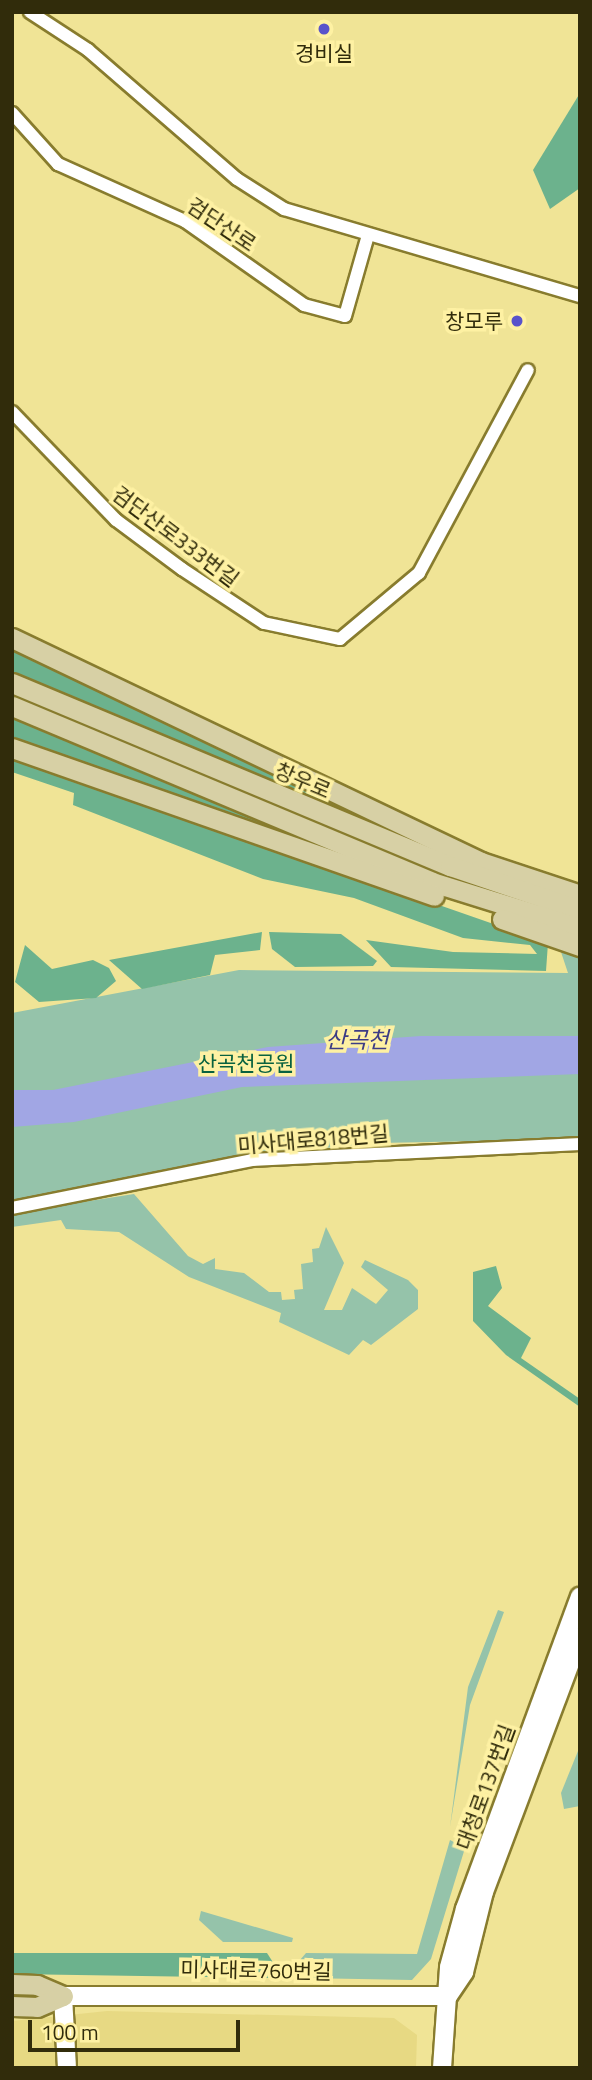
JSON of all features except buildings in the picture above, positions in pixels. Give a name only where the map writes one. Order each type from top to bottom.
[{"type":"main road","points":[[12,638],[481,862],[580,895]]},
{"type":"main road","name":"창우로","points":[[12,683],[450,866],[580,910]]},
{"type":"main road","points":[[12,706],[432,882],[580,928]]},
{"type":"main road","points":[[12,748],[580,946]]},
{"type":"main road","name":"대청로137번길","points":[[442,2068],[449,1967],[465,1909],[580,1597]]},
{"type":"main road","name":"대청로137번길","points":[[448,1996],[464,1972],[484,1892],[580,1636]]},
{"type":"main road","points":[[12,1984],[37,1985],[63,1996]]},
{"type":"main road","points":[[12,2006],[37,2007],[63,1996]]},
{"type":"main road","points":[[63,1996],[66,2068]]},
{"type":"main road","name":"미사대로760번길","points":[[63,1996],[448,1996]]},
{"type":"street","points":[[30,12],[88,50],[253,191],[304,217],[580,296]]},
{"type":"street","name":"검단산로","points":[[12,113],[58,164],[185,221],[304,306],[345,316],[368,235]]},
{"type":"street","name":"검단산로333번길","points":[[12,412],[116,520],[264,623],[340,639],[419,573],[528,370]]},
{"type":"street","name":"미사대로818번길","points":[[12,1208],[252,1160],[580,1144]]},
{"type":"shaded area","points":[[107,2011],[394,2018],[417,2035],[416,2068],[12,2068],[12,2021]]},
{"type":"green space","points":[[580,93],[580,188],[550,209],[533,170]]},
{"type":"green space","points":[[12,646],[397,832],[12,673]]},
{"type":"green space","points":[[12,715],[306,839],[307,842],[12,741]]},
{"type":"green space","points":[[12,756],[548,943],[546,971],[391,967],[366,940],[453,952],[537,954],[530,945],[463,938],[354,898],[263,879],[73,805],[74,793],[12,772]]},
{"type":"green space","points":[[262,932],[260,950],[215,955],[210,975],[142,989],[109,960]]},
{"type":"green space","points":[[269,932],[341,934],[377,961],[373,966],[295,967],[272,949]]},
{"type":"green space","points":[[25,945],[52,969],[93,960],[109,968],[116,981],[96,998],[39,1002],[15,982]]},
{"type":"green space","name":"산곡천공원","points":[[561,952],[580,957],[580,1139],[378,1143],[262,1154],[12,1200],[12,1013],[239,970],[568,973]]},
{"type":"green space","points":[[134,1194],[188,1256],[203,1264],[215,1258],[215,1269],[244,1273],[269,1292],[281,1292],[282,1300],[295,1299],[294,1290],[303,1289],[301,1264],[313,1262],[312,1249],[319,1248],[326,1227],[344,1263],[324,1310],[342,1310],[352,1288],[376,1304],[388,1290],[361,1267],[365,1260],[408,1280],[418,1290],[418,1309],[371,1345],[363,1340],[349,1355],[279,1322],[281,1313],[189,1277],[119,1232],[66,1229],[61,1220],[12,1227],[12,1213]]},
{"type":"green space","points":[[496,1266],[502,1288],[488,1306],[531,1338],[521,1358],[580,1399],[580,1407],[506,1355],[473,1321],[473,1272]]},
{"type":"green space","points":[[498,1610],[504,1612],[470,1705],[450,1827],[468,1687]]},
{"type":"green space","points":[[580,1746],[580,1806],[564,1809],[561,1793]]},
{"type":"green space","points":[[450,1840],[465,1848],[431,1959],[412,1980],[305,1978],[300,1960],[306,1953],[417,1954]]},
{"type":"green space","points":[[201,1911],[293,1938],[292,1942],[223,1942],[199,1920]]},
{"type":"green space","points":[[12,1953],[267,1953],[276,1967],[270,1978],[12,1974]]},
{"type":"water","points":[[421,1036],[580,1036],[580,1074],[242,1087],[74,1122],[12,1127],[12,1090],[53,1090],[268,1047]]},
{"type":"place","name":"경비실","points":[[324,29]]},
{"type":"place","name":"창모루","points":[[517,321]]},
{"type":"water label","name":"산곡천","points":[[357,1040]]}]
